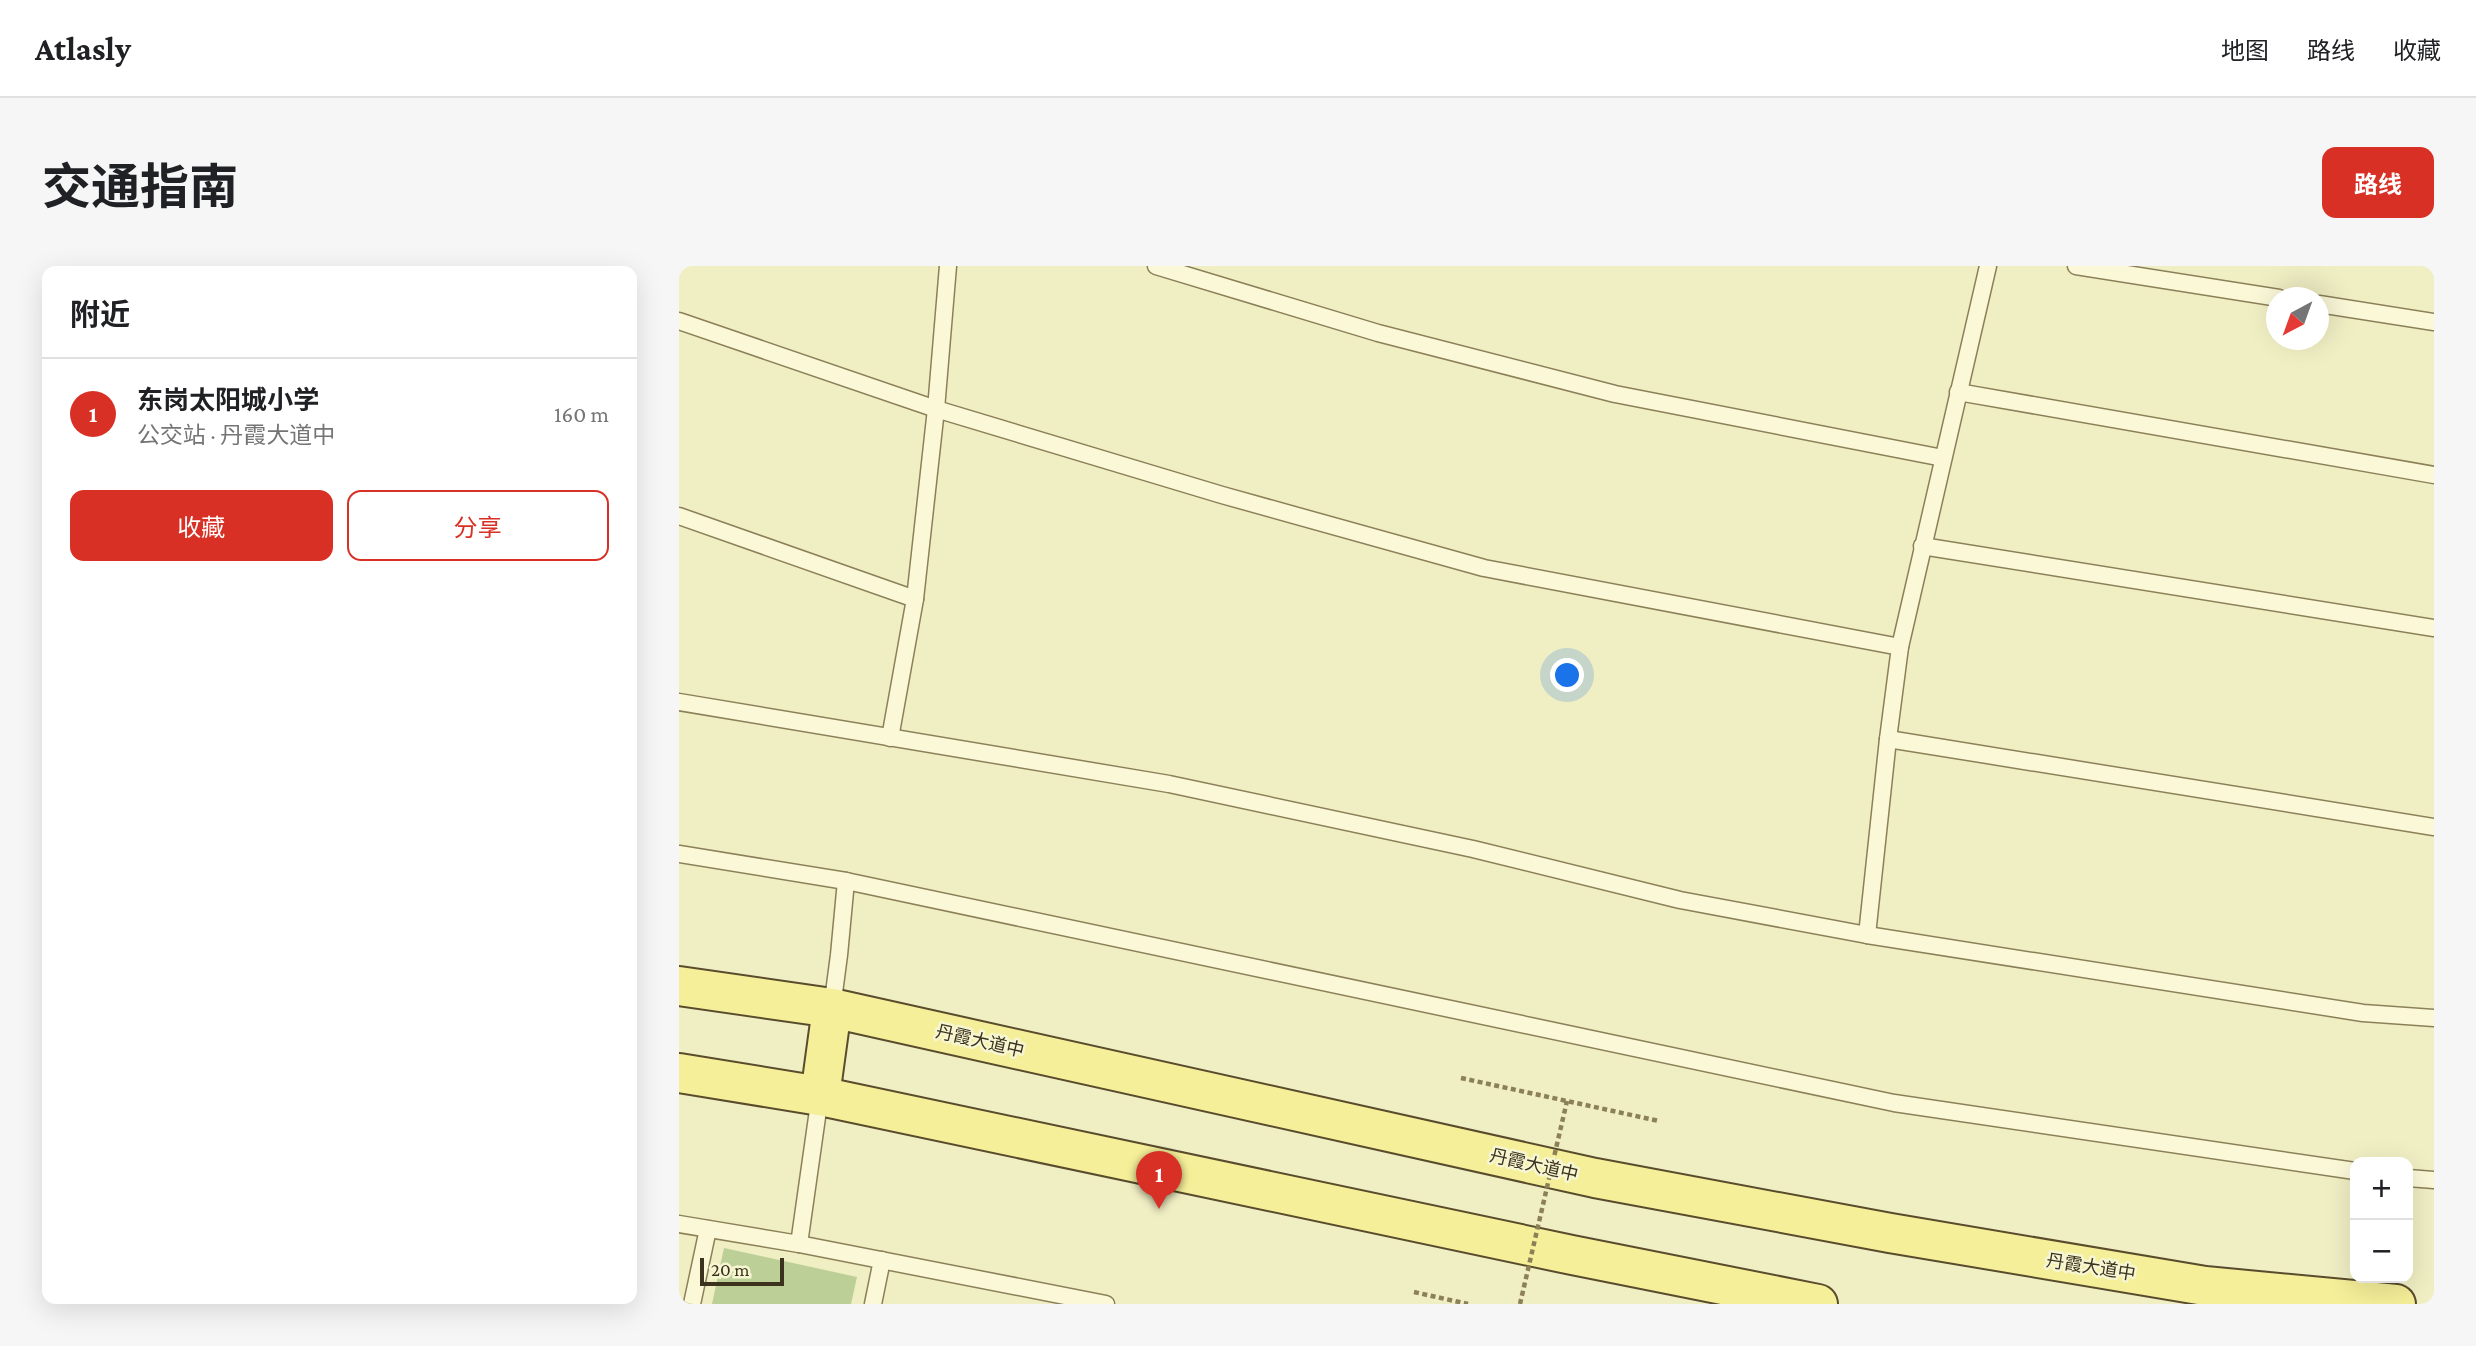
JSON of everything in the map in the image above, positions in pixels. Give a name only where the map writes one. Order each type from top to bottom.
[{"type":"main road","name":"丹霞大道中","points":[[679,986],[832,1008],[1595,1178],[1890,1233],[2205,1286],[2396,1304]]},
{"type":"main road","points":[[821,1096],[832,1008]]},
{"type":"main road","points":[[679,1073],[821,1096],[1802,1302]]},
{"type":"lane","points":[[890,738],[915,599],[936,409],[948,266]]},
{"type":"lane","points":[[1156,266],[1378,333],[1615,394],[1943,458]]},
{"type":"lane","points":[[1867,935],[1900,647],[1987,266]]},
{"type":"lane","points":[[2076,266],[2266,296]]},
{"type":"lane","points":[[2329,306],[2434,322]]},
{"type":"lane","points":[[679,321],[936,409],[1222,495],[1484,568],[1900,647]]},
{"type":"lane","points":[[1958,392],[2434,475]]},
{"type":"lane","points":[[679,516],[915,599]]},
{"type":"lane","points":[[1922,546],[2434,628]]},
{"type":"lane","points":[[679,702],[1169,784],[1473,849],[1680,900],[1867,935],[2363,1013],[2434,1018]]},
{"type":"lane","points":[[1888,739],[2434,827]]},
{"type":"lane","points":[[679,855],[846,881],[1893,1103],[2350,1170]]},
{"type":"lane","points":[[832,1008],[846,881]]},
{"type":"lane","points":[[799,1244],[821,1096]]},
{"type":"lane","points":[[2413,1178],[2434,1180]]},
{"type":"lane","points":[[679,1224],[799,1244],[1106,1304]]},
{"type":"lane","points":[[692,1304],[708,1229]]},
{"type":"lane","points":[[873,1304],[882,1260]]},
{"type":"path","points":[[1461,1078],[1659,1121]]},
{"type":"path","points":[[1520,1304],[1567,1101]]},
{"type":"path","points":[[1414,1292],[1468,1304]]},
{"type":"green space","points":[[724,1248],[857,1277],[851,1304],[712,1304]]},
{"type":"place","name":"东岗太阳城小学","points":[[1159,1209]]}]
